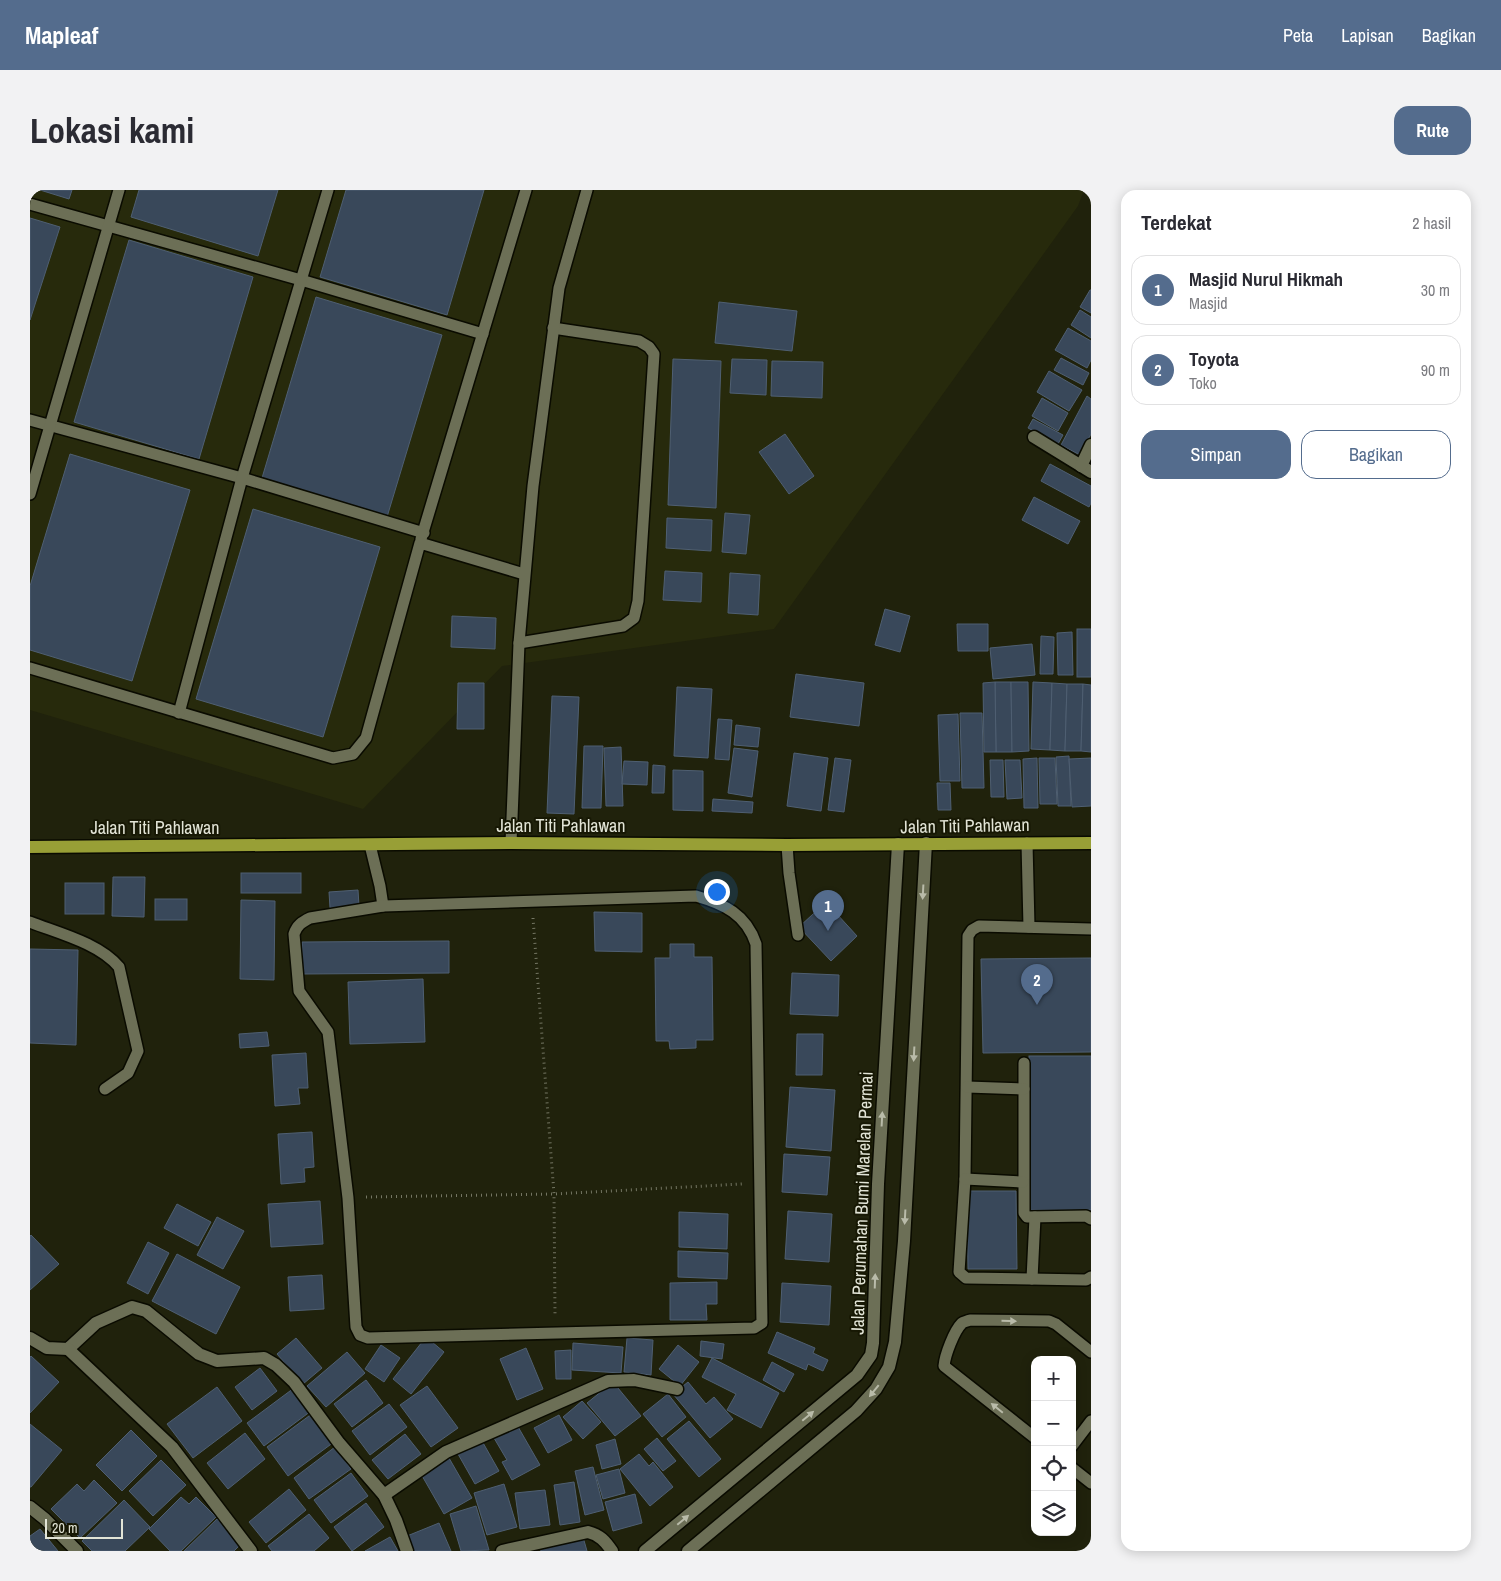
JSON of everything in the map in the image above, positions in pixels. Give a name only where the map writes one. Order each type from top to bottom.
[{"type":"main road","name":"Jalan Titi Pahlawan","points":[[30,847],[511,843],[787,845],[1091,843]]},
{"type":"street","points":[[1034,437],[1086,469],[1091,445]]},
{"type":"street","name":"Jalan Perumahan Bumi Marelan Permai","points":[[645,1551],[857,1375],[870,1355],[873,1343],[878,1184],[898,844]]},
{"type":"street","points":[[688,1551],[856,1411],[876,1389],[889,1367],[895,1342],[904,1241],[926,844]]},
{"type":"street","points":[[68,1349],[96,1323],[132,1308],[146,1311],[199,1354],[218,1361],[264,1358],[276,1365],[294,1382],[339,1443],[384,1495],[396,1520],[407,1551]]},
{"type":"street","points":[[30,1338],[47,1348],[68,1349],[172,1447],[250,1551]]},
{"type":"street","points":[[870,1355],[889,1367]]},
{"type":"street","points":[[384,1495],[446,1452],[608,1381],[634,1380],[677,1389]]},
{"type":"street","points":[[30,1507],[78,1551]]},
{"type":"street","points":[[502,1551],[588,1532],[604,1540],[612,1551]]},
{"type":"lane","points":[[30,494],[119,190]]},
{"type":"lane","points":[[179,713],[242,478],[328,190]]},
{"type":"lane","points":[[30,668],[333,758],[353,754],[366,738],[422,538],[526,190]]},
{"type":"lane","points":[[511,843],[519,643],[533,486],[553,328],[560,288],[587,190]]},
{"type":"lane","points":[[30,204],[109,225],[484,334]]},
{"type":"lane","points":[[519,643],[623,626],[634,618],[638,601],[654,354],[649,347],[639,341],[553,328]]},
{"type":"lane","points":[[30,420],[242,478],[524,574]]},
{"type":"lane","points":[[1027,842],[1029,927]]},
{"type":"lane","points":[[370,845],[383,906]]},
{"type":"lane","points":[[787,845],[798,935]]},
{"type":"lane","points":[[696,896],[719,903],[737,915],[751,930],[756,944],[762,1323],[754,1328],[556,1334],[368,1338],[360,1335],[356,1328],[348,1198],[328,1032],[299,992],[294,934],[301,922],[310,918],[383,906],[532,903],[696,896]]},
{"type":"lane","points":[[30,922],[94,947],[111,958],[119,967],[138,1051],[128,1073],[105,1089]]},
{"type":"lane","points":[[1091,929],[979,926],[972,930],[968,936],[966,1179],[960,1274],[966,1278],[1086,1280],[1091,1277]]},
{"type":"lane","points":[[1024,1063],[1024,1213],[1027,1217],[1086,1216],[1091,1219]]},
{"type":"lane","points":[[967,1087],[1024,1089]]},
{"type":"lane","points":[[966,1179],[1023,1182]]},
{"type":"lane","points":[[1032,1279],[1035,1217]]},
{"type":"lane","points":[[1031,1435],[944,1366],[945,1358],[962,1323],[970,1320],[1049,1321],[1056,1324],[1091,1352]]},
{"type":"lane","points":[[1076,1441],[1091,1421]]},
{"type":"lane","points":[[1076,1471],[1091,1482]]},
{"type":"path","points":[[532,903],[554,1194],[556,1334]]},
{"type":"path","points":[[348,1198],[554,1194],[761,1183]]},
{"type":"shaded area","points":[[30,190],[1084,190],[1078,206],[774,629],[502,666],[363,809],[30,710]]},
{"type":"building","points":[[40,190],[72,190],[69,199]]},
{"type":"building","points":[[139,190],[278,190],[258,256],[131,217]]},
{"type":"building","points":[[346,190],[484,190],[447,315],[320,277]]},
{"type":"building","points":[[30,218],[60,227],[30,320]]},
{"type":"building","points":[[129,240],[253,277],[199,459],[74,422]]},
{"type":"building","points":[[1091,290],[1091,313],[1080,307]]},
{"type":"building","points":[[316,297],[442,335],[387,517],[262,478]]},
{"type":"building","points":[[719,302],[797,311],[792,351],[715,343]]},
{"type":"building","points":[[1080,310],[1091,317],[1091,338],[1071,325]]},
{"type":"building","points":[[1068,328],[1091,341],[1091,360],[1087,368],[1055,350]]},
{"type":"building","points":[[1061,358],[1089,373],[1083,385],[1054,370]]},
{"type":"building","points":[[673,359],[721,361],[716,508],[668,505]]},
{"type":"building","points":[[732,359],[767,360],[766,395],[730,393]]},
{"type":"building","points":[[772,361],[823,362],[822,398],[771,396]]},
{"type":"building","points":[[1049,371],[1082,390],[1069,411],[1037,392]]},
{"type":"building","points":[[1087,396],[1091,399],[1091,434],[1080,455],[1061,445]]},
{"type":"building","points":[[1042,398],[1068,413],[1058,431],[1032,416]]},
{"type":"building","points":[[1033,419],[1063,435],[1058,444],[1028,428]]},
{"type":"building","points":[[785,434],[814,476],[789,494],[759,452]]},
{"type":"building","points":[[70,454],[190,490],[132,681],[30,650],[30,586]]},
{"type":"building","points":[[1050,464],[1091,486],[1091,503],[1089,507],[1041,481]]},
{"type":"building","points":[[1034,497],[1080,521],[1068,544],[1022,520]]},
{"type":"building","points":[[253,509],[380,547],[323,737],[196,699]]},
{"type":"building","points":[[725,513],[750,515],[746,554],[722,552]]},
{"type":"building","points":[[667,518],[712,520],[711,551],[666,548]]},
{"type":"building","points":[[665,571],[702,573],[701,602],[663,600]]},
{"type":"building","points":[[730,573],[760,575],[758,615],[728,613]]},
{"type":"building","points":[[885,609],[910,616],[900,652],[875,645]]},
{"type":"building","points":[[452,616],[496,618],[495,649],[451,647]]},
{"type":"building","points":[[957,624],[988,624],[988,651],[958,651]]},
{"type":"building","points":[[1077,629],[1091,629],[1091,677],[1077,677]]},
{"type":"building","points":[[1072,632],[1073,675],[1058,675],[1057,633]]},
{"type":"building","points":[[1041,636],[1054,637],[1053,674],[1040,674]]},
{"type":"building","points":[[1032,644],[1035,675],[993,679],[990,648]]},
{"type":"building","points":[[796,674],[864,683],[859,726],[790,717]]},
{"type":"building","points":[[995,682],[1011,682],[1012,752],[996,752]]},
{"type":"building","points":[[995,682],[996,752],[984,752],[983,683]]},
{"type":"building","points":[[1011,682],[1028,682],[1029,751],[1012,752]]},
{"type":"building","points":[[1033,682],[1052,683],[1050,750],[1031,749]]},
{"type":"building","points":[[458,683],[484,683],[484,729],[457,729]]},
{"type":"building","points":[[1052,683],[1067,684],[1065,751],[1050,750]]},
{"type":"building","points":[[1067,684],[1083,684],[1081,751],[1065,751]]},
{"type":"building","points":[[1083,684],[1091,685],[1091,752],[1081,751]]},
{"type":"building","points":[[677,687],[712,689],[708,758],[674,756]]},
{"type":"building","points":[[552,696],[579,697],[574,814],[547,813]]},
{"type":"building","points":[[960,713],[982,713],[984,788],[962,788]]},
{"type":"building","points":[[958,714],[960,781],[940,781],[938,715]]},
{"type":"building","points":[[718,719],[732,720],[729,760],[715,759]]},
{"type":"building","points":[[736,725],[760,728],[758,747],[734,745]]},
{"type":"building","points":[[584,746],[603,746],[601,808],[582,808]]},
{"type":"building","points":[[621,747],[623,806],[606,806],[604,748]]},
{"type":"building","points":[[734,748],[758,751],[752,797],[728,793]]},
{"type":"building","points":[[794,753],[828,758],[821,811],[787,806]]},
{"type":"building","points":[[1069,756],[1071,806],[1058,806],[1056,757]]},
{"type":"building","points":[[835,758],[851,760],[844,812],[828,810]]},
{"type":"building","points":[[1037,758],[1038,808],[1024,808],[1023,759]]},
{"type":"building","points":[[1039,758],[1055,758],[1057,804],[1040,804]]},
{"type":"building","points":[[1091,758],[1091,806],[1072,807],[1069,759]]},
{"type":"building","points":[[990,760],[1003,760],[1004,797],[991,797]]},
{"type":"building","points":[[1005,760],[1020,760],[1022,798],[1007,799]]},
{"type":"building","points":[[624,761],[648,762],[647,785],[622,784]]},
{"type":"building","points":[[653,765],[665,766],[664,793],[652,793]]},
{"type":"building","points":[[673,770],[703,771],[703,811],[673,810]]},
{"type":"building","points":[[937,783],[950,783],[951,810],[938,810]]},
{"type":"building","points":[[713,799],[753,802],[752,813],[712,811]]},
{"type":"building","points":[[241,873],[301,873],[301,893],[241,893]]},
{"type":"building","points":[[113,877],[145,877],[144,917],[112,916]]},
{"type":"building","points":[[65,883],[104,883],[104,914],[65,914]]},
{"type":"building","points":[[358,890],[359,906],[330,908],[329,892]]},
{"type":"building","points":[[155,899],[187,899],[187,920],[155,920]]},
{"type":"building","points":[[241,900],[275,901],[274,980],[240,979]]},
{"type":"building","points":[[826,902],[857,936],[831,961],[799,927]]},
{"type":"building","points":[[594,912],[642,913],[642,952],[595,951]]},
{"type":"building","points":[[449,941],[449,973],[302,974],[302,942]]},
{"type":"building","points":[[670,944],[694,944],[694,957],[712,957],[713,1040],[696,1040],[696,1048],[670,1049],[669,1041],[656,1041],[655,958],[670,958]]},
{"type":"building","points":[[30,949],[78,950],[76,1045],[30,1043]]},
{"type":"building","points":[[1091,958],[1091,1052],[983,1053],[981,959]]},
{"type":"building","points":[[792,973],[839,975],[838,1016],[790,1014]]},
{"type":"building","points":[[423,979],[425,1042],[350,1044],[348,982]]},
{"type":"building","points":[[267,1032],[269,1046],[240,1048],[239,1034]]},
{"type":"building","points":[[797,1034],[823,1034],[822,1075],[796,1075]]},
{"type":"building","points":[[306,1053],[308,1088],[298,1088],[300,1104],[275,1106],[272,1055]]},
{"type":"building","points":[[1029,1056],[1091,1056],[1091,1210],[1029,1210]]},
{"type":"building","points":[[790,1087],[835,1090],[831,1151],[786,1147]]},
{"type":"building","points":[[312,1132],[314,1167],[304,1168],[305,1182],[281,1184],[278,1134]]},
{"type":"building","points":[[784,1154],[830,1157],[827,1195],[782,1192]]},
{"type":"building","points":[[967,1191],[1016,1191],[1017,1269],[968,1269]]},
{"type":"building","points":[[320,1201],[323,1244],[271,1247],[268,1204]]},
{"type":"building","points":[[177,1204],[211,1222],[198,1246],[164,1228]]},
{"type":"building","points":[[788,1211],[832,1214],[829,1262],[785,1259]]},
{"type":"building","points":[[679,1212],[728,1214],[727,1249],[679,1247]]},
{"type":"building","points":[[217,1217],[244,1231],[223,1269],[197,1255]]},
{"type":"building","points":[[30,1236],[59,1264],[30,1290]]},
{"type":"building","points":[[148,1242],[169,1253],[148,1294],[127,1283]]},
{"type":"building","points":[[678,1251],[728,1253],[727,1279],[678,1277]]},
{"type":"building","points":[[177,1254],[240,1287],[216,1334],[152,1301]]},
{"type":"building","points":[[322,1275],[324,1309],[290,1311],[288,1277]]},
{"type":"building","points":[[717,1282],[717,1304],[706,1304],[707,1320],[670,1320],[670,1283]]},
{"type":"building","points":[[782,1283],[831,1286],[829,1325],[780,1322]]},
{"type":"building","points":[[777,1332],[815,1348],[813,1353],[828,1360],[823,1371],[808,1364],[806,1370],[768,1353]]},
{"type":"building","points":[[426,1337],[444,1352],[411,1394],[393,1379]]},
{"type":"building","points":[[296,1338],[322,1368],[303,1384],[277,1354]]},
{"type":"building","points":[[627,1338],[653,1340],[651,1375],[624,1372]]},
{"type":"building","points":[[701,1341],[724,1344],[722,1359],[700,1356]]},
{"type":"building","points":[[573,1343],[623,1347],[621,1373],[572,1370]]},
{"type":"building","points":[[381,1345],[400,1358],[384,1382],[365,1369]]},
{"type":"building","points":[[678,1345],[699,1362],[680,1386],[659,1369]]},
{"type":"building","points":[[526,1348],[543,1389],[517,1400],[500,1359]]},
{"type":"building","points":[[571,1350],[571,1379],[556,1379],[555,1351]]},
{"type":"building","points":[[347,1352],[365,1373],[326,1407],[307,1386]]},
{"type":"building","points":[[30,1357],[59,1382],[30,1413]]},
{"type":"building","points":[[712,1358],[779,1393],[761,1428],[727,1410],[736,1394],[702,1377]]},
{"type":"building","points":[[772,1362],[794,1374],[784,1392],[763,1380]]},
{"type":"building","points":[[260,1368],[277,1391],[252,1410],[235,1387]]},
{"type":"building","points":[[366,1380],[383,1403],[352,1427],[334,1404]]},
{"type":"building","points":[[613,1382],[641,1416],[615,1436],[587,1403]]},
{"type":"building","points":[[688,1382],[706,1404],[714,1397],[733,1419],[710,1438],[673,1394]]},
{"type":"building","points":[[427,1386],[458,1428],[431,1447],[400,1405]]},
{"type":"building","points":[[217,1387],[242,1421],[193,1458],[167,1424]]},
{"type":"building","points":[[294,1388],[311,1411],[264,1446],[247,1423]]},
{"type":"building","points":[[668,1394],[686,1417],[662,1437],[643,1414]]},
{"type":"building","points":[[582,1401],[601,1422],[583,1439],[563,1417]]},
{"type":"building","points":[[389,1404],[407,1427],[370,1455],[352,1431]]},
{"type":"building","points":[[313,1413],[334,1442],[288,1476],[267,1447]]},
{"type":"building","points":[[559,1415],[572,1440],[548,1453],[534,1428]]},
{"type":"building","points":[[689,1421],[721,1459],[699,1477],[667,1439]]},
{"type":"building","points":[[30,1424],[62,1450],[31,1487],[30,1487]]},
{"type":"building","points":[[517,1425],[540,1465],[512,1480],[502,1462],[507,1460],[494,1438]]},
{"type":"building","points":[[131,1430],[157,1456],[122,1491],[96,1465]]},
{"type":"building","points":[[245,1433],[265,1459],[228,1489],[207,1463]]},
{"type":"building","points":[[405,1434],[421,1454],[388,1479],[372,1460]]},
{"type":"building","points":[[657,1438],[676,1461],[663,1471],[644,1449]]},
{"type":"building","points":[[615,1439],[621,1464],[602,1469],[596,1445]]},
{"type":"building","points":[[482,1441],[499,1471],[475,1484],[458,1454]]},
{"type":"building","points":[[335,1447],[351,1469],[309,1499],[294,1478]]},
{"type":"building","points":[[639,1454],[649,1466],[653,1462],[673,1487],[650,1506],[620,1469]]},
{"type":"building","points":[[449,1458],[472,1498],[444,1514],[421,1474]]},
{"type":"building","points":[[161,1460],[186,1485],[153,1516],[129,1491]]},
{"type":"building","points":[[593,1467],[604,1510],[585,1515],[575,1471]]},
{"type":"building","points":[[619,1469],[625,1493],[603,1499],[596,1475]]},
{"type":"building","points":[[351,1473],[368,1496],[331,1523],[314,1500]]},
{"type":"building","points":[[94,1480],[117,1503],[80,1538],[51,1509],[77,1484],[84,1491]]},
{"type":"building","points":[[574,1482],[580,1522],[560,1525],[554,1485]]},
{"type":"building","points":[[504,1484],[517,1527],[487,1535],[474,1493]]},
{"type":"building","points":[[289,1489],[306,1510],[266,1543],[249,1522]]},
{"type":"building","points":[[545,1490],[550,1525],[520,1529],[515,1493]]},
{"type":"building","points":[[635,1494],[642,1523],[613,1531],[605,1502]]},
{"type":"building","points":[[181,1497],[189,1504],[196,1497],[216,1517],[181,1551],[170,1551],[149,1529]]},
{"type":"building","points":[[124,1500],[150,1527],[125,1551],[92,1551],[82,1541]]},
{"type":"building","points":[[366,1503],[384,1527],[352,1551],[334,1527]]},
{"type":"building","points":[[476,1506],[489,1550],[461,1551],[450,1514]]},
{"type":"building","points":[[309,1514],[329,1538],[314,1551],[272,1551],[268,1546]]},
{"type":"building","points":[[217,1519],[241,1544],[234,1551],[184,1551]]},
{"type":"building","points":[[439,1523],[451,1551],[413,1551],[407,1536]]},
{"type":"building","points":[[40,1529],[58,1551],[30,1551],[30,1536]]},
{"type":"building","points":[[390,1537],[398,1551],[365,1551]]},
{"type":"building","points":[[583,1537],[587,1551],[541,1551],[540,1549]]},
{"type":"place","name":"Masjid Nurul Hikmah","points":[[828,931]]},
{"type":"place","name":"Toyota","points":[[1037,1005]]}]
